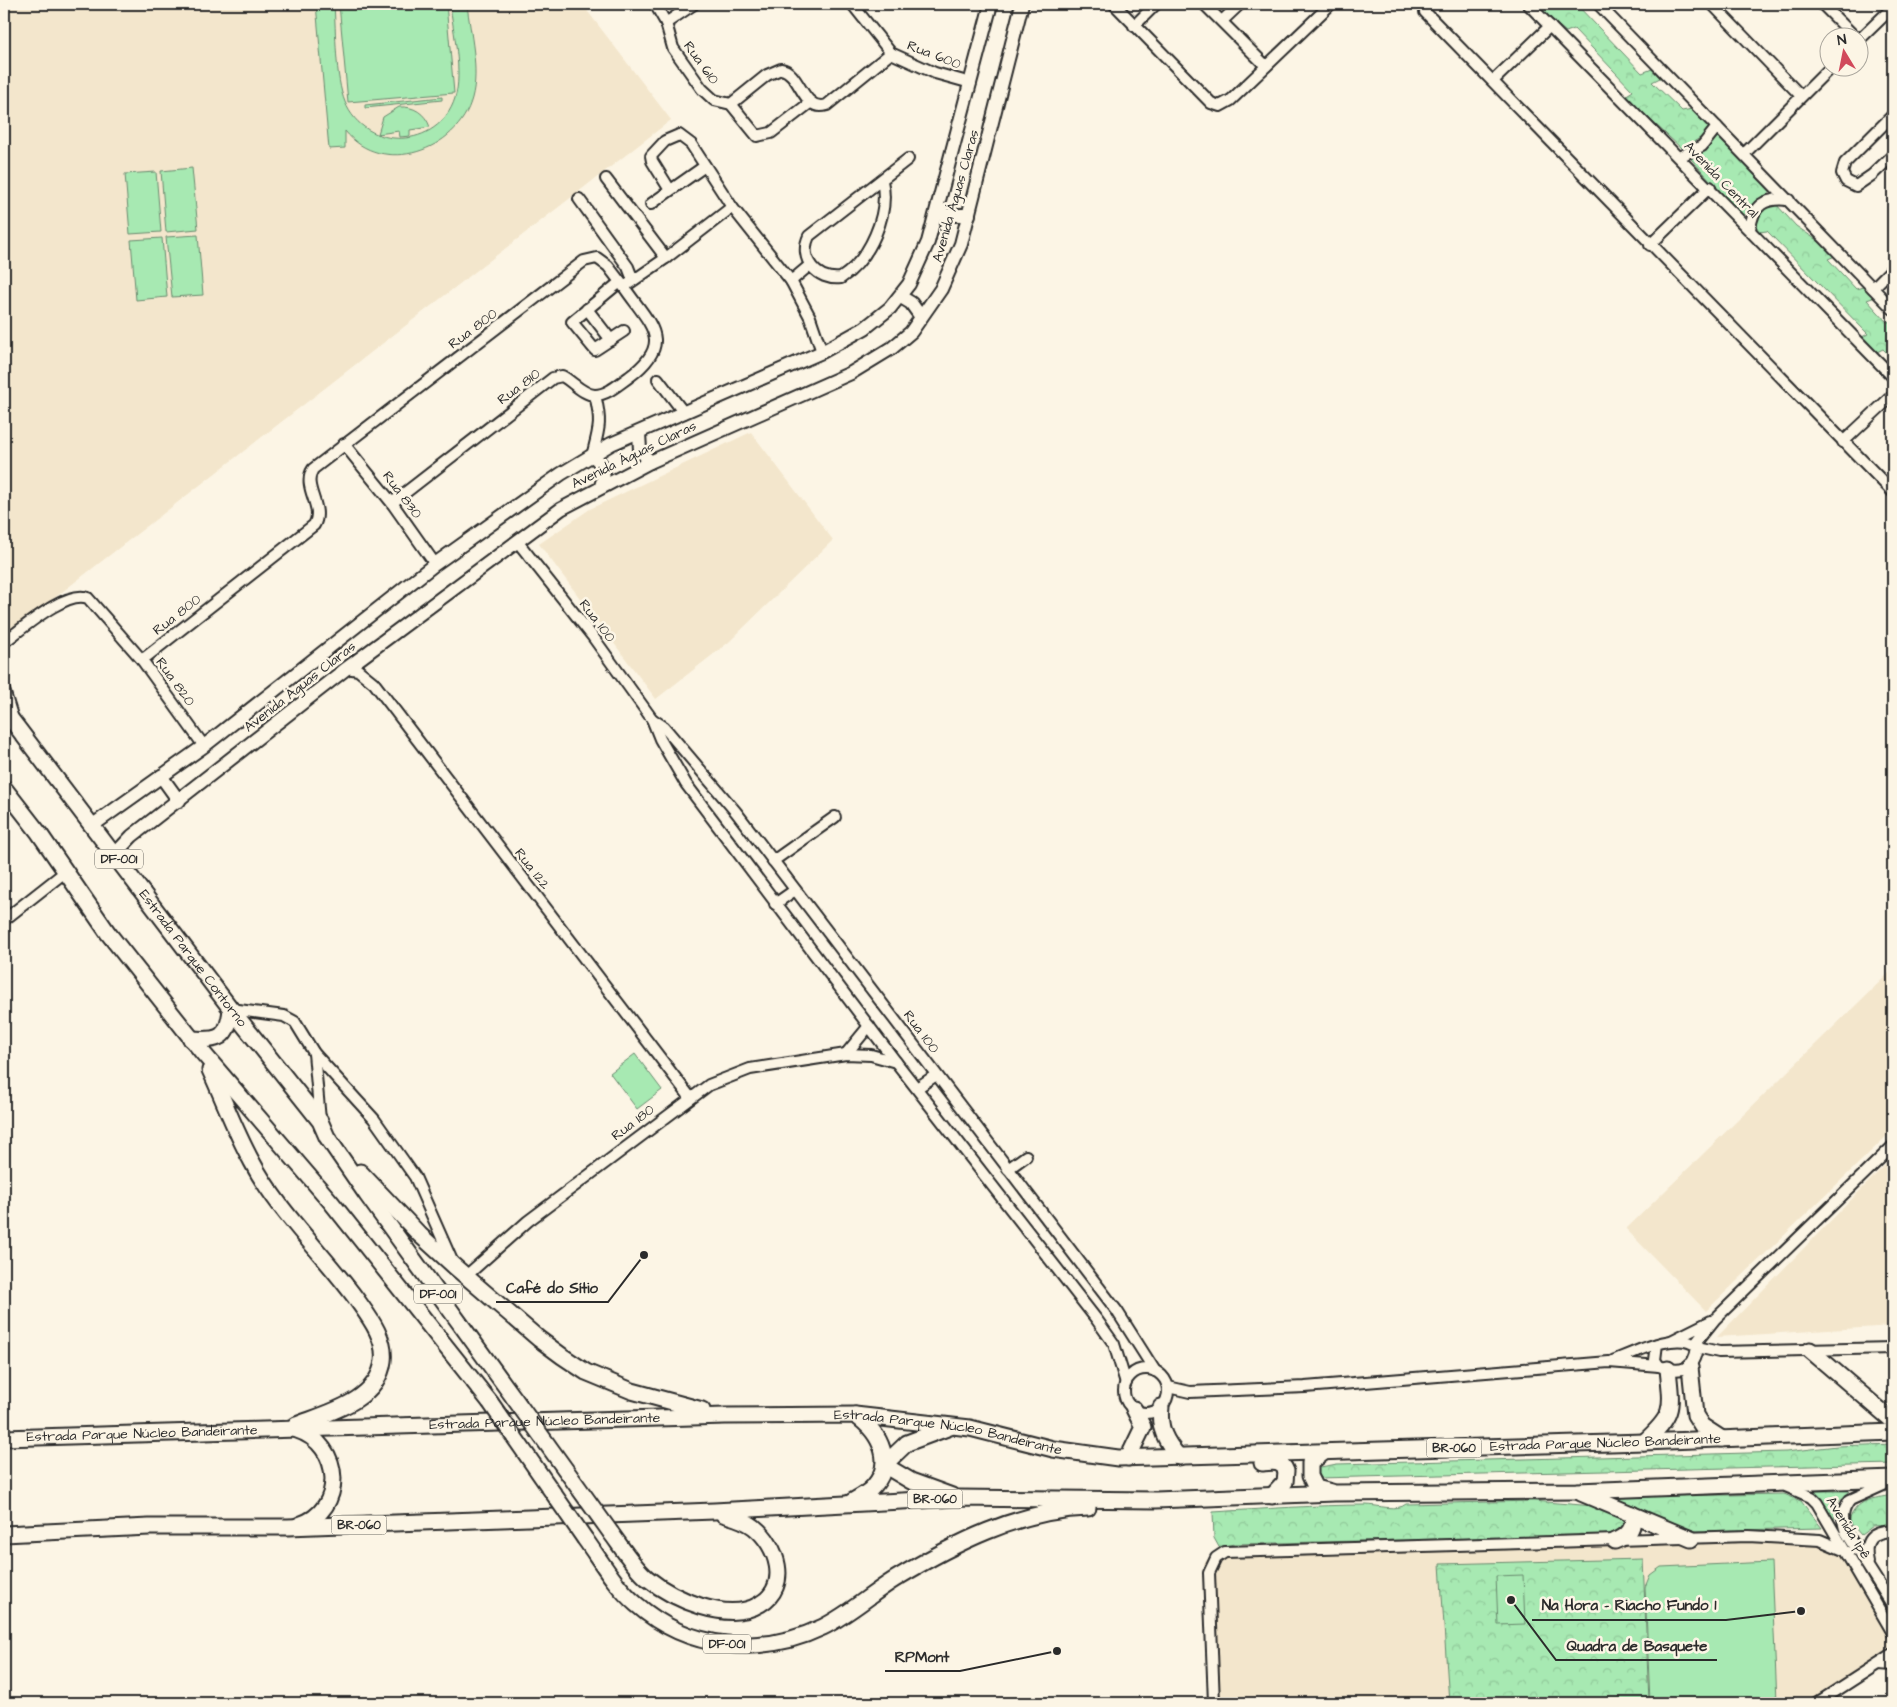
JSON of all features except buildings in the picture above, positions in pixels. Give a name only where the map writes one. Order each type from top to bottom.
[{"type":"highway","name":"Estrada Parque Contorno","points":[[4,710],[231,1009],[320,1121],[327,1138]]},
{"type":"highway","name":"DF-001","points":[[4,788],[39,833],[108,933],[192,1039],[331,1202],[490,1402],[612,1578],[635,1603],[654,1618],[679,1632],[706,1642],[757,1646],[798,1638],[823,1627],[894,1580],[951,1547],[997,1527],[1038,1515],[1082,1508],[1136,1505],[1156,1500]]},
{"type":"highway","points":[[192,1039],[217,1040],[228,1029],[231,1009]]},
{"type":"highway","points":[[203,1052],[251,1161],[283,1209],[367,1313],[378,1332],[384,1353],[381,1370],[376,1379],[357,1398],[342,1407],[290,1430]]},
{"type":"highway","name":"DF-001","points":[[327,1138],[611,1533],[646,1577],[674,1596],[696,1605],[729,1611],[759,1605],[771,1596],[778,1581],[776,1556],[770,1544],[753,1526],[738,1518],[714,1511]]},
{"type":"highway","points":[[327,1138],[420,1235],[539,1340],[586,1372],[632,1391],[676,1405],[725,1416]]},
{"type":"highway","points":[[1810,1350],[1893,1422]]},
{"type":"highway","points":[[1692,1364],[1695,1415],[1702,1426],[1722,1439]]},
{"type":"highway","points":[[1644,1442],[1663,1425],[1669,1414],[1664,1367]]},
{"type":"highway","points":[[1164,1404],[1163,1432],[1170,1446],[1180,1458]]},
{"type":"highway","points":[[1134,1409],[1143,1427],[1137,1443],[1123,1458],[1131,1464],[1277,1462],[1285,1467],[1286,1478],[1272,1496]]},
{"type":"highway","name":"Estrada Parque Núcleo Bandeirante","points":[[4,1438],[725,1416],[855,1416],[953,1426],[1053,1449],[1123,1458],[1180,1458],[1893,1432]]},
{"type":"highway","points":[[855,1416],[868,1424],[879,1438],[884,1465],[911,1481],[958,1498]]},
{"type":"highway","points":[[849,1504],[869,1491],[879,1480],[884,1465],[907,1443],[953,1426]]},
{"type":"highway","points":[[288,1527],[304,1524],[318,1515],[328,1502],[334,1478],[331,1462],[323,1447],[311,1436],[290,1430]]},
{"type":"highway","points":[[1323,1453],[1310,1464],[1310,1476],[1316,1488],[1334,1493]]},
{"type":"highway","name":"BR-060","points":[[4,1534],[149,1527],[288,1527],[714,1511],[958,1498],[1156,1500],[1334,1493],[1578,1491],[1893,1480]]},
{"type":"highway","points":[[1578,1491],[1691,1539]]},
{"type":"highway","points":[[1615,1541],[1625,1537],[1632,1529],[1632,1514]]},
{"type":"main road","name":"Avenida Águas Claras","points":[[93,825],[204,746],[435,564],[530,495],[612,444],[822,352],[865,328],[901,297],[918,267],[938,205],[990,4]]},
{"type":"main road","name":"Avenida Águas Claras","points":[[115,854],[132,836],[347,668],[560,509],[650,462],[851,372],[892,348],[911,332],[949,274],[970,215],[1022,4]]},
{"type":"main road","points":[[938,205],[944,215],[970,215]]},
{"type":"main road","points":[[901,297],[911,303],[921,317]]},
{"type":"main road","points":[[639,433],[640,450],[650,462]]},
{"type":"main road","points":[[592,456],[602,465],[604,478],[601,486]]},
{"type":"main road","points":[[161,776],[179,801]]},
{"type":"street","name":"Rua 610","points":[[655,4],[666,23],[673,48],[702,89],[714,100],[731,104]]},
{"type":"street","points":[[666,23],[694,4]]},
{"type":"street","name":"Rua 600","points":[[852,4],[891,53],[936,72],[971,83]]},
{"type":"street","points":[[1114,4],[1204,96],[1216,105],[1225,104],[1331,4]]},
{"type":"street","points":[[1134,26],[1156,4]]},
{"type":"street","points":[[1204,4],[1266,66]]},
{"type":"street","points":[[1222,22],[1240,4]]},
{"type":"street","name":"Avenida Central","points":[[1528,4],[1710,187],[1893,377]]},
{"type":"street","points":[[1598,4],[1893,309]]},
{"type":"street","points":[[1712,4],[1801,96]]},
{"type":"street","points":[[1822,4],[1846,28]]},
{"type":"street","points":[[1870,29],[1893,7]]},
{"type":"street","points":[[1425,12],[1893,492]]},
{"type":"street","points":[[1493,81],[1550,26]]},
{"type":"street","points":[[811,102],[771,133],[761,137],[749,128],[731,104],[767,75],[781,69],[788,71],[811,102],[818,106],[827,105],[891,53]]},
{"type":"street","points":[[1744,154],[1820,78]]},
{"type":"street","points":[[1893,115],[1845,163],[1842,173],[1846,181],[1856,186],[1872,176],[1893,154]]},
{"type":"street","points":[[1679,157],[1702,146],[1718,127]]},
{"type":"street","points":[[670,190],[652,161],[654,150],[676,135],[683,136],[732,207],[791,281],[810,317],[822,352]]},
{"type":"street","points":[[882,181],[885,193],[884,205],[874,238],[861,260],[848,274],[835,279],[822,277],[810,265],[805,252],[810,236],[908,159]]},
{"type":"street","points":[[651,204],[705,166]]},
{"type":"street","points":[[606,179],[666,258]]},
{"type":"street","points":[[1650,244],[1710,187]]},
{"type":"street","points":[[579,199],[628,267],[633,280]]},
{"type":"street","points":[[1750,230],[1752,216],[1763,203],[1779,199],[1789,200]]},
{"type":"street","points":[[624,331],[597,350],[592,349],[573,326],[573,320],[622,284],[633,280],[666,258],[732,207]]},
{"type":"street","name":"Rua 800","points":[[142,660],[314,525],[317,516],[309,483],[310,474],[344,444],[584,261],[598,258],[604,261],[622,284]]},
{"type":"street","points":[[791,281],[810,265]]},
{"type":"street","points":[[1873,288],[1893,268]]},
{"type":"street","points":[[592,456],[600,429],[600,417],[595,395],[613,388],[648,362],[656,346],[652,329],[622,284]]},
{"type":"street","points":[[587,308],[611,340]]},
{"type":"street","name":"Rua 810","points":[[392,503],[553,378],[562,376],[588,393],[595,395]]},
{"type":"street","points":[[658,378],[684,413]]},
{"type":"street","points":[[1843,442],[1893,395]]},
{"type":"street","name":"Rua 830","points":[[344,444],[392,503],[435,564]]},
{"type":"street","name":"Rua 100","points":[[517,541],[593,637],[652,719],[660,738],[686,784],[775,904],[1103,1328],[1118,1352],[1126,1382]]},
{"type":"street","name":"Rua 820","points":[[4,642],[62,601],[71,597],[83,596],[94,601],[142,660],[204,746]]},
{"type":"street","name":"Rua 122","points":[[347,668],[358,670],[374,683],[690,1097]]},
{"type":"street","points":[[4,690],[16,726]]},
{"type":"street","name":"Rua 100","points":[[652,719],[664,728],[736,812],[1117,1311],[1155,1371]]},
{"type":"street","points":[[773,861],[835,818]]},
{"type":"street","points":[[4,920],[65,872]]},
{"type":"street","points":[[775,904],[795,890]]},
{"type":"street","points":[[231,1009],[284,1016],[295,1022],[314,1053],[374,1119],[415,1177],[460,1271]]},
{"type":"street","points":[[846,1054],[869,1026]]},
{"type":"street","points":[[314,1053],[320,1121]]},
{"type":"street","name":"Rua 180","points":[[460,1271],[690,1097],[724,1077],[750,1069],[846,1054],[871,1055],[896,1062]]},
{"type":"street","points":[[917,1088],[936,1075]]},
{"type":"street","points":[[1692,1364],[1696,1345],[1714,1319],[1893,1146]]},
{"type":"street","points":[[1008,1169],[1026,1156]]},
{"type":"street","points":[[1610,1362],[1658,1344],[1672,1341],[1714,1319]]},
{"type":"street","points":[[1672,1341],[1696,1345],[1719,1352],[1893,1348]]},
{"type":"street","points":[[1658,1344],[1655,1360],[1664,1367]]},
{"type":"street","points":[[1168,1387],[1190,1392],[1305,1387],[1610,1362],[1664,1367],[1692,1364],[1719,1352]]},
{"type":"street","points":[[1164,1404],[1168,1387],[1166,1380],[1155,1371],[1141,1370],[1126,1382],[1125,1397],[1134,1409],[1148,1413],[1190,1392]]},
{"type":"street","name":"Avenida Ipê","points":[[1893,1480],[1856,1496],[1846,1505],[1843,1512],[1846,1532],[1893,1606]]},
{"type":"street","name":"Avenida Ipê","points":[[1777,1483],[1811,1497],[1817,1503],[1848,1552],[1893,1633]]},
{"type":"street","points":[[1869,1568],[1866,1551],[1867,1543],[1877,1534],[1893,1531]]},
{"type":"street","points":[[1214,1703],[1210,1573],[1213,1562],[1222,1553],[1233,1550],[1749,1536],[1820,1540],[1848,1552]]},
{"type":"street","points":[[1817,1703],[1893,1654]]},
{"type":"street","points":[[1878,1664],[1893,1665]]},
{"type":"shaded area","points":[[4,4],[582,4],[671,120],[4,637]]},
{"type":"shaded area","points":[[751,432],[833,540],[729,642],[656,699],[539,544],[590,509]]},
{"type":"shaded area","points":[[1893,969],[1893,1130],[1706,1311],[1626,1229]]},
{"type":"shaded area","points":[[1893,1157],[1893,1326],[1717,1337]]},
{"type":"shaded area","points":[[1791,1536],[1839,1546],[1893,1631],[1893,1655],[1817,1703],[1209,1703],[1204,1563],[1219,1547],[1234,1544]]},
{"type":"green space","points":[[316,4],[334,4],[339,80],[345,102],[355,118],[368,130],[384,136],[402,138],[418,135],[434,128],[446,115],[455,98],[458,64],[450,4],[467,4],[474,51],[475,75],[472,98],[464,117],[451,132],[435,144],[417,152],[398,155],[378,153],[361,145],[345,131],[345,148],[329,149]]},
{"type":"green space","points":[[339,4],[446,4],[454,93],[348,102]]},
{"type":"green space","points":[[1547,4],[1576,4],[1642,73],[1652,69],[1660,78],[1652,82],[1682,111],[1692,109],[1713,130],[1682,149],[1625,96],[1633,91],[1574,29],[1566,32],[1540,10]]},
{"type":"green space","points":[[442,97],[442,100],[365,108],[365,105]]},
{"type":"green space","points":[[399,107],[418,111],[430,127],[410,130],[410,136],[400,137],[399,131],[378,134],[383,117]]},
{"type":"green space","points":[[1719,136],[1771,191],[1743,216],[1691,159]]},
{"type":"green space","points":[[192,168],[198,229],[166,232],[161,171]]},
{"type":"green space","points":[[156,172],[161,232],[130,234],[125,174]]},
{"type":"green space","points":[[1775,203],[1796,226],[1824,245],[1835,256],[1828,259],[1856,289],[1863,287],[1875,297],[1867,300],[1887,322],[1893,321],[1893,359],[1883,349],[1875,353],[1862,337],[1868,334],[1767,231],[1759,232],[1754,224],[1761,209]]},
{"type":"green space","points":[[198,235],[203,295],[172,297],[166,237]]},
{"type":"green space","points":[[162,238],[167,297],[136,300],[131,240]]},
{"type":"green space","points":[[635,1054],[662,1090],[637,1109],[610,1073]]},
{"type":"green space","points":[[1893,1444],[1893,1464],[1318,1478],[1315,1468],[1337,1464],[1786,1452],[1837,1446]]},
{"type":"green space","points":[[1810,1491],[1850,1491],[1837,1503],[1834,1521],[1818,1498]]},
{"type":"green space","points":[[1784,1494],[1801,1501],[1822,1528],[1697,1531],[1676,1525],[1612,1497]]},
{"type":"green space","points":[[1893,1495],[1893,1525],[1873,1526],[1861,1535],[1849,1521],[1856,1508],[1866,1501]]},
{"type":"green space","points":[[1533,1501],[1594,1506],[1629,1521],[1617,1534],[1609,1535],[1234,1544],[1219,1547],[1214,1538],[1213,1512],[1366,1505],[1398,1508],[1406,1504]]},
{"type":"green space","points":[[1643,1559],[1649,1703],[1449,1703],[1440,1564]]},
{"type":"green space","points":[[1771,1562],[1777,1702],[1650,1703],[1645,1587],[1650,1575],[1661,1567]]},
{"type":"green space","points":[[1523,1575],[1525,1624],[1498,1625],[1496,1576]]},
{"type":"place","name":"Café do Sítio","points":[[644,1255]]},
{"type":"place","name":"Quadra de Basquete","points":[[1511,1600]]},
{"type":"place","name":"Na Hora - Riacho Fundo 1","points":[[1801,1611]]},
{"type":"place","name":"RPMont","points":[[1057,1651]]}]
